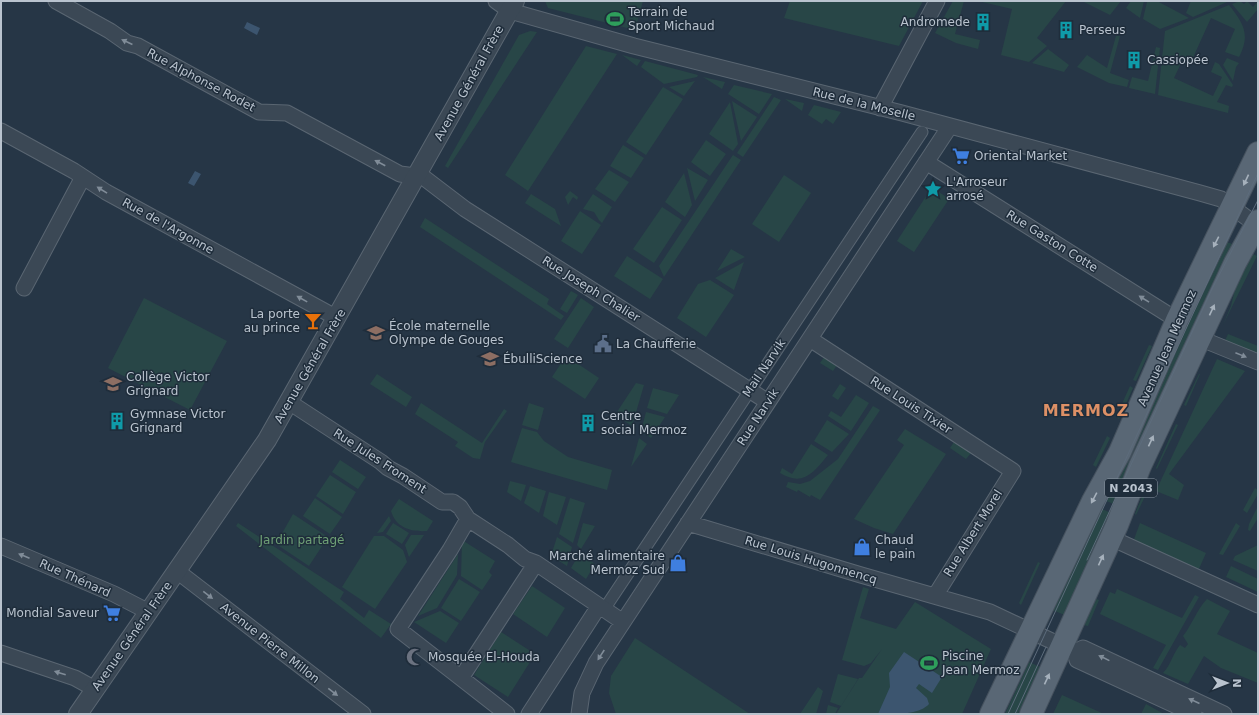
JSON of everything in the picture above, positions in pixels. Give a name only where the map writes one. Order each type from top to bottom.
[{"type":"main road","name":"Avenue Jean Mermoz","points":[[991,714],[1092,500],[1120,452],[1177,320],[1258,153]]},
{"type":"main road","name":"Avenue Jean Mermoz","points":[[1031,714],[1068,649],[1140,466],[1235,263],[1257,224]]},
{"type":"street","name":"Rue Alphonse Rodet","points":[[56,1],[110,31],[127,43],[138,46],[259,112],[287,113],[400,174],[416,177]]},
{"type":"street","points":[[880,108],[937,1]]},
{"type":"street","name":"Avenue Général Frère","points":[[78,714],[267,440],[416,177],[507,4]]},
{"type":"street","name":"Rue de la Moselle","points":[[507,4],[634,46],[950,126],[1221,199],[1257,224]]},
{"type":"street","name":"Rue Narvik","points":[[579,714],[582,693],[596,663],[950,126]]},
{"type":"street","name":"Rue de l'Argonne","points":[[1,131],[106,192],[337,318]]},
{"type":"street","name":"Mail Narvik","points":[[603,606],[922,132]]},
{"type":"street","name":"Rue Gaston Cotte","points":[[926,162],[1177,320]]},
{"type":"street","name":"Rue Joseph Chalier","points":[[416,177],[423,177],[465,209],[768,402]]},
{"type":"street","points":[[24,288],[84,178]]},
{"type":"street","name":"Rue Louis Tixier","points":[[810,338],[1013,471]]},
{"type":"street","points":[[1199,338],[1258,362]]},
{"type":"street","name":"Rue Jules Froment","points":[[289,402],[442,502],[453,502],[460,507],[468,519],[508,545],[525,559],[536,563],[603,606],[623,622]]},
{"type":"street","name":"Rue Albert Morel","points":[[935,596],[1013,471]]},
{"type":"street","points":[[468,519],[450,550],[398,629],[507,714]]},
{"type":"street","name":"Rue Louis Hugonnencq","points":[[688,523],[990,612],[1068,649]]},
{"type":"street","points":[[1111,538],[1258,605]]},
{"type":"street","name":"Rue Thénard","points":[[1,546],[114,594],[149,612]]},
{"type":"street","points":[[461,678],[536,563]]},
{"type":"street","name":"Avenue Pierre Millon","points":[[178,571],[363,714]]},
{"type":"street","points":[[529,714],[603,606]]},
{"type":"street","points":[[1068,649],[1083,648],[1194,714]]},
{"type":"street","points":[[1,653],[75,678],[95,690]]},
{"type":"street","points":[[1149,687],[1224,714]]},
{"type":"green space","name":"Terrain de Sport Michaud","points":[[545,1],[643,1],[635,30],[548,8]]},
{"type":"green space","points":[[790,1],[923,1],[899,46],[784,18]]},
{"type":"green space","points":[[953,1],[964,1],[955,34],[980,40],[978,49],[956,43],[935,33]]},
{"type":"green space","points":[[978,1],[1066,1],[1037,38],[1047,46],[1029,62],[1001,55],[1012,9]]},
{"type":"green space","points":[[1082,1],[1121,1],[1110,15]]},
{"type":"green space","points":[[1131,1],[1144,1],[1140,18],[1126,8]]},
{"type":"green space","points":[[1157,1],[1189,18],[1160,29],[1143,19],[1147,2]]},
{"type":"green space","points":[[1191,1],[1227,2],[1193,17],[1186,13]]},
{"type":"green space","points":[[1240,1],[1244,4],[1247,1],[1253,7],[1258,1],[1258,9],[1247,22],[1232,4]]},
{"type":"green space","points":[[1229,5],[1238,17],[1244,29],[1245,35],[1243,49],[1239,57],[1225,52],[1235,29],[1211,18],[1191,62],[1183,59],[1174,78],[1213,96],[1222,77],[1211,72],[1215,62],[1219,64],[1233,85],[1232,87],[1226,85],[1217,102],[1229,106],[1228,113],[1158,95],[1165,31]]},
{"type":"green space","points":[[530,31],[537,32],[448,168],[445,166],[519,35]]},
{"type":"green space","points":[[1116,36],[1120,36],[1110,73],[1129,80],[1127,87],[1109,83],[1077,67],[1087,55],[1107,68]]},
{"type":"green space","points":[[586,46],[617,54],[528,191],[505,175]]},
{"type":"green space","points":[[1156,47],[1160,48],[1155,94],[1129,88],[1132,77],[1148,81]]},
{"type":"green space","points":[[1048,49],[1069,65],[1064,72],[1032,63]]},
{"type":"green space","points":[[622,55],[641,60],[637,66]]},
{"type":"green space","points":[[1227,58],[1239,63],[1236,67],[1233,81],[1223,65]]},
{"type":"green space","points":[[645,61],[698,75],[697,77],[664,84],[641,67]]},
{"type":"green space","points":[[703,77],[725,82],[722,89]]},
{"type":"green space","points":[[695,81],[684,96],[669,87]]},
{"type":"green space","points":[[734,85],[772,94],[759,114],[728,94]]},
{"type":"green space","points":[[663,87],[683,99],[646,155],[626,142]]},
{"type":"green space","points":[[774,97],[781,100],[743,157],[737,153]]},
{"type":"green space","points":[[785,99],[804,103],[802,111]]},
{"type":"green space","points":[[732,101],[757,117],[741,141]]},
{"type":"green space","points":[[730,102],[738,144],[733,151],[709,134]]},
{"type":"green space","points":[[814,105],[841,112],[833,124],[826,119],[822,124],[808,115]]},
{"type":"green space","points":[[706,140],[726,154],[710,176],[691,162]]},
{"type":"green space","points":[[623,145],[644,158],[631,178],[610,166]]},
{"type":"green space","points":[[733,155],[741,160],[664,277],[659,266]]},
{"type":"green space","points":[[687,168],[708,180],[695,201]]},
{"type":"green space","points":[[609,170],[629,182],[615,202],[595,189]]},
{"type":"green space","points":[[684,173],[692,205],[685,217],[665,202]]},
{"type":"green space","points":[[784,175],[811,193],[779,242],[752,224]]},
{"type":"green space","points":[[932,187],[949,199],[914,252],[897,241]]},
{"type":"green space","points":[[570,191],[578,197],[577,200],[573,197],[568,205],[565,197]]},
{"type":"green space","points":[[531,194],[555,209],[561,226],[525,203]]},
{"type":"green space","points":[[593,194],[612,207],[602,223],[594,212],[583,209]]},
{"type":"green space","points":[[662,207],[682,220],[654,263],[633,249]]},
{"type":"green space","points":[[580,211],[601,225],[582,254],[561,241]]},
{"type":"green space","points":[[425,218],[549,299],[547,304],[564,316],[561,320],[420,227]]},
{"type":"green space","points":[[1224,241],[1238,246],[1119,506],[1101,499]]},
{"type":"green space","points":[[731,249],[745,257],[717,271]]},
{"type":"green space","points":[[1251,253],[1257,256],[1223,325],[1231,306],[1238,276]]},
{"type":"green space","points":[[627,256],[663,279],[650,299],[614,276]]},
{"type":"green space","points":[[744,262],[734,290],[715,278]]},
{"type":"green space","points":[[710,280],[734,295],[706,337],[677,318],[698,284]]},
{"type":"green space","points":[[571,291],[578,295],[567,313],[560,309]]},
{"type":"green space","points":[[144,298],[227,341],[190,410],[108,368]]},
{"type":"green space","points":[[581,298],[594,307],[568,348],[554,339]]},
{"type":"green space","points":[[1228,334],[1258,346],[1258,357],[1224,343]]},
{"type":"green space","points":[[1149,345],[1152,346],[1136,381],[1133,380]]},
{"type":"green space","points":[[566,356],[599,378],[585,399],[552,377]]},
{"type":"green space","points":[[825,356],[837,365],[833,371],[820,363]]},
{"type":"green space","points":[[1217,359],[1245,371],[1169,474],[1184,485],[1178,500],[1156,491]]},
{"type":"green space","points":[[377,374],[412,397],[406,407],[370,384]]},
{"type":"green space","points":[[1200,374],[1186,406],[1184,405]]},
{"type":"green space","points":[[636,383],[644,385],[632,426],[615,415]]},
{"type":"green space","points":[[840,384],[846,388],[838,400],[832,396]]},
{"type":"green space","points":[[1130,386],[1133,388],[1119,419],[1116,417]]},
{"type":"green space","points":[[653,388],[679,395],[667,414],[647,408]]},
{"type":"green space","points":[[856,395],[869,403],[851,431],[828,416],[831,411],[841,417]]},
{"type":"green space","points":[[421,403],[482,443],[504,409],[507,411],[485,442],[480,459],[473,458],[455,446],[458,442],[415,414]]},
{"type":"green space","points":[[529,403],[544,408],[538,430],[522,425]]},
{"type":"green space","points":[[873,406],[880,410],[820,500],[811,495],[810,497],[798,490],[797,492],[786,487],[788,482],[800,484],[810,481],[838,459]]},
{"type":"green space","points":[[646,412],[665,417],[651,438],[641,431]]},
{"type":"green space","points":[[827,420],[849,434],[832,452],[814,441]]},
{"type":"green space","points":[[1176,424],[1178,425],[1157,469],[1156,468]]},
{"type":"green space","points":[[522,428],[537,432],[544,441],[568,457],[612,470],[607,490],[511,462]]},
{"type":"green space","points":[[905,429],[946,454],[893,534],[874,528],[854,519],[904,445],[897,440]]},
{"type":"green space","points":[[1107,436],[1110,438],[1096,467],[1093,465]]},
{"type":"green space","points":[[639,438],[647,444],[631,467]]},
{"type":"green space","points":[[954,442],[971,453],[966,459],[950,448]]},
{"type":"green space","points":[[811,444],[828,455],[812,472],[807,476],[795,479],[780,473],[782,468],[792,474]]},
{"type":"green space","points":[[340,460],[366,477],[358,489],[332,472]]},
{"type":"green space","points":[[330,475],[356,492],[343,514],[316,496]]},
{"type":"green space","points":[[510,481],[526,485],[521,501],[507,492]]},
{"type":"green space","points":[[530,486],[546,491],[539,513],[524,503]]},
{"type":"green space","points":[[1146,487],[1149,488],[1136,515],[1135,514]]},
{"type":"green space","points":[[1255,488],[1258,490],[1258,494],[1247,513],[1243,510]]},
{"type":"green space","points":[[549,492],[566,497],[557,525],[543,516]]},
{"type":"green space","points":[[315,498],[342,517],[330,534],[303,516]]},
{"type":"green space","points":[[570,498],[585,503],[573,543],[559,534]]},
{"type":"green space","points":[[399,499],[433,521],[427,531],[410,530],[400,525],[396,521],[391,511]]},
{"type":"green space","points":[[1258,506],[1258,518],[1250,531],[1248,530],[1249,524]]},
{"type":"green space","points":[[1098,507],[1115,515],[1067,616],[1050,609]]},
{"type":"green space","name":"Jardin partagé","points":[[293,514],[328,537],[309,566],[276,544]]},
{"type":"green space","points":[[389,516],[391,521],[383,532],[377,533]]},
{"type":"green space","points":[[238,523],[344,592],[340,599],[364,618],[369,610],[391,624],[381,638],[236,526]]},
{"type":"green space","points":[[393,523],[409,533],[402,544],[386,534]]},
{"type":"green space","points":[[583,523],[595,526],[581,549],[577,545]]},
{"type":"green space","points":[[1140,523],[1206,553],[1198,571],[1133,542]]},
{"type":"green space","points":[[1236,523],[1240,526],[1223,555],[1219,554]]},
{"type":"green space","points":[[411,535],[424,535],[409,557],[405,545]]},
{"type":"green space","points":[[374,536],[384,536],[403,550],[407,562],[375,609],[342,587]]},
{"type":"green space","points":[[557,537],[572,547],[567,566],[551,556]]},
{"type":"green space","points":[[462,540],[495,561],[489,572],[492,575],[482,590],[461,576]]},
{"type":"green space","points":[[1258,545],[1258,571],[1233,560],[1235,556]]},
{"type":"green space","points":[[580,553],[595,564],[586,579],[571,568]]},
{"type":"green space","points":[[458,554],[457,575],[437,608],[418,616]]},
{"type":"green space","points":[[1038,562],[1040,563],[1021,605],[1019,603]]},
{"type":"green space","points":[[1231,566],[1258,579],[1258,592],[1226,577]]},
{"type":"green space","points":[[459,579],[480,592],[461,621],[441,608]]},
{"type":"green space","points":[[532,586],[565,608],[547,637],[513,614]]},
{"type":"green space","name":"Piscine Jean Mermoz","points":[[863,587],[869,589],[860,618],[896,629],[915,602],[991,649],[962,714],[836,714],[859,678],[862,678],[882,649],[871,663],[864,666],[842,660]]},
{"type":"green space","points":[[1117,589],[1182,618],[1195,595],[1199,597],[1158,670],[1153,668],[1166,645],[1100,614],[1110,592],[1115,594]]},
{"type":"green space","points":[[1096,599],[1099,600],[1088,626],[1084,625]]},
{"type":"green space","points":[[1207,599],[1230,611],[1217,634],[1258,653],[1258,683],[1221,668],[1204,656],[1188,684],[1163,673],[1180,645],[1185,648],[1188,644],[1183,636],[1200,607]]},
{"type":"green space","points":[[440,611],[459,623],[446,643],[414,622]]},
{"type":"green space","points":[[501,632],[535,654],[508,697],[474,675]]},
{"type":"green space","points":[[635,638],[750,714],[616,714],[609,693],[611,676]]},
{"type":"green space","points":[[1029,662],[1040,667],[1018,714],[1005,714]]},
{"type":"green space","points":[[838,674],[858,679],[841,706],[830,702]]},
{"type":"green space","points":[[818,687],[823,691],[816,714],[800,714]]},
{"type":"green space","points":[[1062,695],[1104,714],[1053,714]]},
{"type":"green space","points":[[1146,704],[1164,714],[1141,714]]},
{"type":"green space","points":[[828,705],[838,708],[835,714],[826,714]]},
{"type":"water","points":[[247,22],[260,28],[257,35],[244,28]]},
{"type":"water","points":[[195,171],[201,174],[194,186],[188,183]]},
{"type":"water","points":[[904,652],[942,677],[932,693],[919,684],[916,688],[927,698],[929,704],[925,708],[906,713],[878,714],[890,687],[889,673]]},
{"type":"tram line","points":[[1008,714],[1258,173]]},
{"type":"tram line","points":[[1087,560],[1212,289],[1258,200]]},
{"type":"tram line","points":[[1015,714],[1046,647]]},
{"type":"place","name":"Terrain de Sport Michaud","points":[[615,19]]},
{"type":"place","name":"Andromede","points":[[983,22]]},
{"type":"place","name":"Perseus","points":[[1066,30]]},
{"type":"place","name":"Cassiopée","points":[[1134,60]]},
{"type":"place","name":"Oriental Market","points":[[961,156]]},
{"type":"place","name":"L'Arroseur arrosé","points":[[933,189]]},
{"type":"place","name":"La porte au prince","points":[[313,321]]},
{"type":"place","name":"École maternelle Olympe de Gouges","points":[[376,333]]},
{"type":"place","name":"La Chaufferie","points":[[603,344]]},
{"type":"place","name":"ÉbulliScience","points":[[490,359]]},
{"type":"place","name":"Collège Victor Grignard","points":[[113,384]]},
{"type":"place","name":"Gymnase Victor Grignard","points":[[117,421]]},
{"type":"place","name":"Centre social Mermoz","points":[[588,423]]},
{"type":"place","name":"Chaud le pain","points":[[862,547]]},
{"type":"place","name":"Marché alimentaire Mermoz Sud","points":[[678,563]]},
{"type":"place","name":"Mondial Saveur","points":[[112,613]]},
{"type":"place","name":"Mosquée El-Houda","points":[[415,657]]},
{"type":"place","name":"Piscine Jean Mermoz","points":[[929,663]]},
{"type":"district","name":"MERMOZ","points":[[1086,410]]}]
